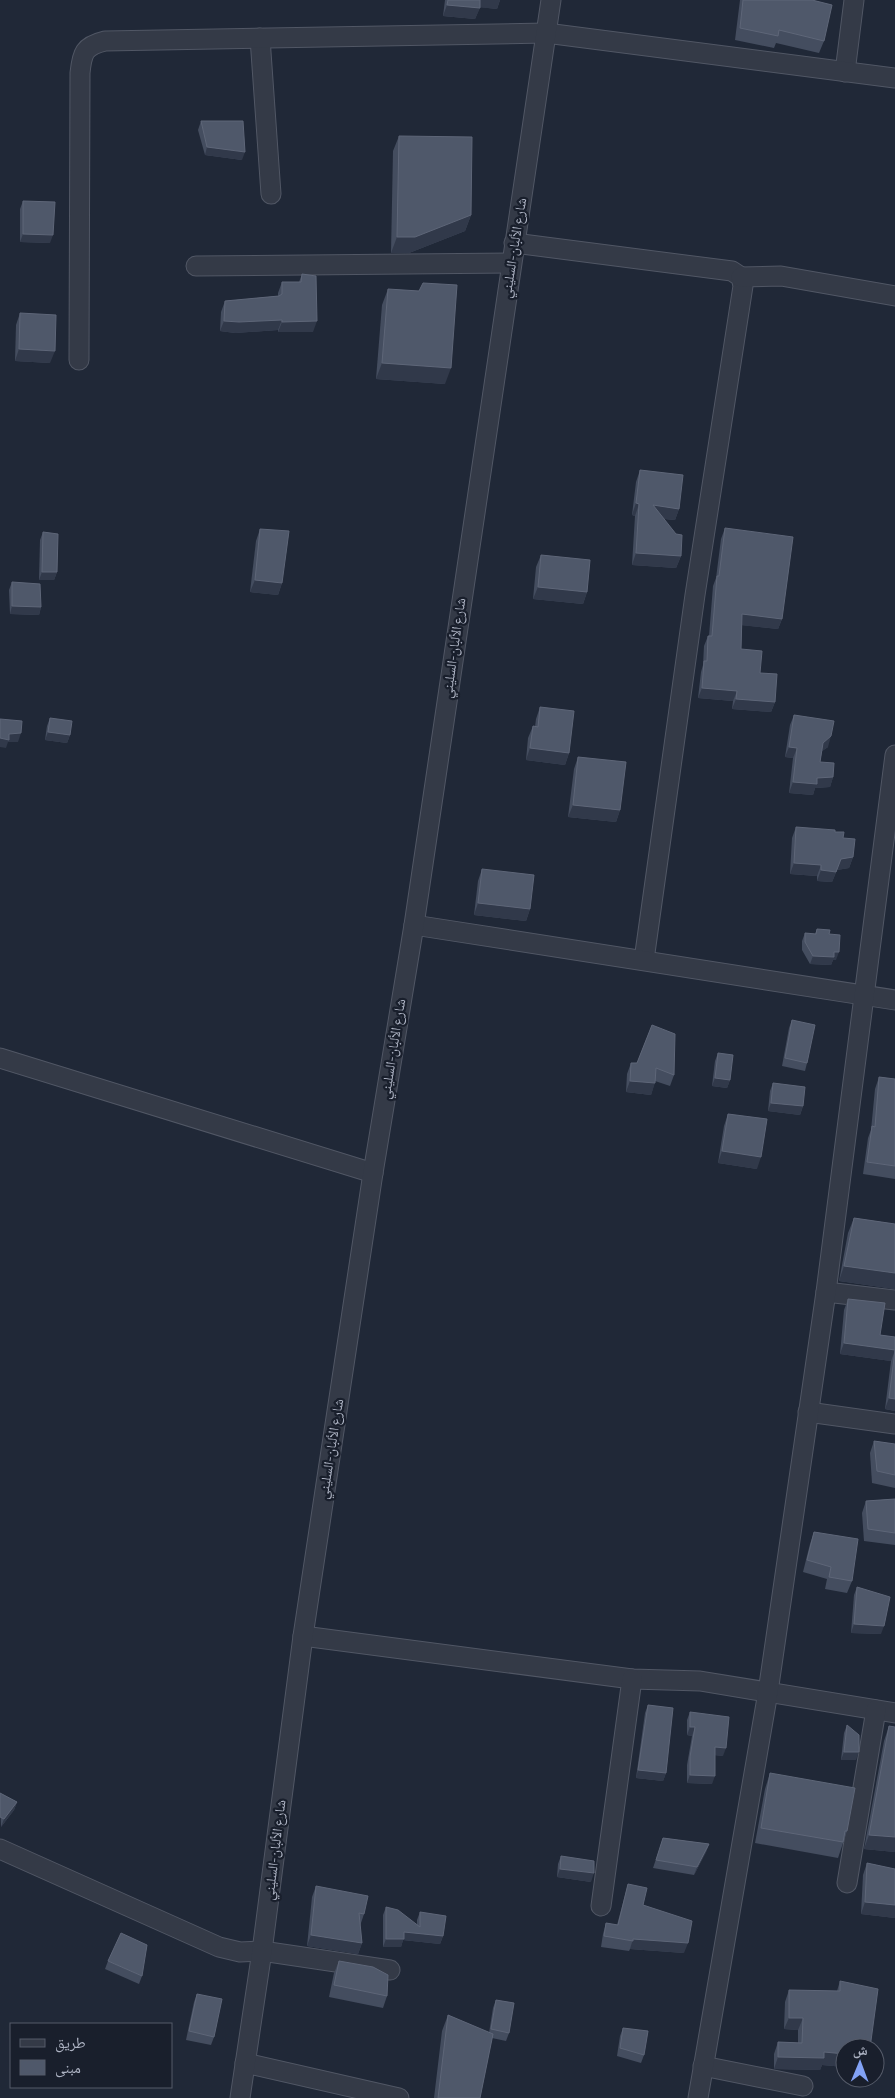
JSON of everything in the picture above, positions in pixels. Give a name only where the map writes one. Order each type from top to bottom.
[{"type":"street","name":"شارع الألبان-السليني","points":[[240,2098],[262,1951],[303,1636],[373,1173],[414,924],[551,0]]},
{"type":"street","points":[[845,72],[854,0]]},
{"type":"street","points":[[79,360],[80,73],[82,56],[91,44],[105,40],[546,33],[895,78]]},
{"type":"street","points":[[260,38],[271,194]]},
{"type":"street","points":[[514,243],[732,271],[741,277],[781,276],[895,296]]},
{"type":"street","points":[[196,266],[511,263]]},
{"type":"street","points":[[644,960],[695,595],[743,286],[741,277]]},
{"type":"street","points":[[698,2098],[768,1692],[826,1292],[895,755]]},
{"type":"street","points":[[414,924],[895,1000]]},
{"type":"street","points":[[0,1058],[373,1173]]},
{"type":"street","points":[[826,1292],[895,1300]]},
{"type":"street","points":[[808,1412],[895,1424]]},
{"type":"street","points":[[303,1636],[632,1679],[700,1681],[895,1713]]},
{"type":"street","points":[[601,1906],[632,1679]]},
{"type":"street","points":[[847,1883],[876,1710]]},
{"type":"street","points":[[0,1850],[219,1947],[240,1952],[262,1951],[390,1970]]},
{"type":"street","points":[[245,2063],[399,2098]]},
{"type":"street","points":[[703,2066],[803,2086]]},
{"type":"building","points":[[448,0],[480,0],[480,8],[447,5]]},
{"type":"building","points":[[743,0],[812,0],[832,5],[824,41],[779,30],[778,36],[740,28]]},
{"type":"building","points":[[201,121],[243,121],[245,152],[207,147]]},
{"type":"building","points":[[399,136],[472,137],[471,215],[415,237],[397,237]]},
{"type":"building","points":[[23,201],[55,202],[53,235],[23,234]]},
{"type":"building","points":[[302,274],[316,276],[317,321],[224,321],[225,301],[279,296],[282,294],[282,282],[301,282]]},
{"type":"building","points":[[423,283],[457,285],[451,368],[382,363],[388,289],[419,291]]},
{"type":"building","points":[[20,313],[56,315],[55,351],[19,349]]},
{"type":"building","points":[[640,470],[683,475],[679,509],[653,505],[676,534],[682,535],[681,556],[636,553],[639,504],[636,503]]},
{"type":"building","points":[[725,528],[793,537],[782,619],[742,614],[741,649],[762,651],[760,673],[777,674],[775,702],[736,699],[737,691],[702,688],[704,661],[707,661],[708,636],[712,636],[717,576],[719,576]]},
{"type":"building","points":[[260,529],[289,531],[282,583],[255,580]]},
{"type":"building","points":[[43,532],[58,534],[57,572],[42,572]]},
{"type":"building","points":[[541,555],[590,560],[587,592],[538,587]]},
{"type":"building","points":[[12,582],[40,584],[41,607],[12,606]]},
{"type":"building","points":[[540,707],[574,711],[569,753],[530,748],[533,726],[538,727]]},
{"type":"building","points":[[794,715],[834,721],[831,736],[823,743],[820,762],[834,763],[833,777],[817,778],[817,784],[793,782],[797,748],[789,747]]},
{"type":"building","points":[[50,718],[72,721],[70,735],[48,732]]},
{"type":"building","points":[[0,719],[22,721],[21,733],[9,734],[9,740],[0,738]]},
{"type":"building","points":[[578,757],[626,762],[620,810],[573,805]]},
{"type":"building","points":[[796,827],[844,832],[843,838],[855,839],[853,857],[841,859],[836,872],[821,870],[821,865],[794,863]]},
{"type":"building","points":[[482,869],[534,875],[530,909],[478,903]]},
{"type":"building","points":[[817,929],[830,930],[829,934],[840,935],[839,952],[834,952],[834,957],[813,956],[805,942],[805,933],[816,934]]},
{"type":"building","points":[[792,1020],[815,1025],[807,1063],[785,1058]]},
{"type":"building","points":[[652,1025],[675,1034],[674,1075],[656,1068],[655,1083],[630,1081],[631,1063],[637,1063]]},
{"type":"building","points":[[718,1053],[733,1055],[730,1080],[715,1078]]},
{"type":"building","points":[[879,1077],[895,1079],[895,1166],[867,1162],[872,1126],[875,1127]]},
{"type":"building","points":[[773,1083],[805,1087],[803,1106],[771,1103]]},
{"type":"building","points":[[728,1114],[767,1119],[761,1157],[722,1151]]},
{"type":"building","points":[[854,1218],[895,1224],[895,1273],[844,1266]]},
{"type":"building","points":[[848,1299],[885,1303],[880,1335],[895,1337],[895,1350],[844,1343]]},
{"type":"building","points":[[895,1350],[895,1399],[889,1398]]},
{"type":"building","points":[[874,1441],[895,1444],[895,1475],[877,1471]]},
{"type":"building","points":[[895,1499],[895,1533],[868,1529],[866,1501]]},
{"type":"building","points":[[814,1532],[858,1539],[852,1581],[829,1577],[831,1567],[807,1560]]},
{"type":"building","points":[[857,1587],[890,1597],[884,1626],[854,1624]]},
{"type":"building","points":[[648,1705],[673,1708],[666,1773],[638,1770]]},
{"type":"building","points":[[690,1712],[729,1717],[726,1748],[715,1747],[715,1776],[690,1775],[690,1757],[695,1727],[690,1727]]},
{"type":"building","points":[[847,1725],[859,1735],[859,1752],[844,1752]]},
{"type":"building","points":[[889,1726],[895,1727],[895,1837],[869,1835]]},
{"type":"building","points":[[770,1773],[855,1788],[847,1831],[845,1831],[843,1842],[761,1828]]},
{"type":"building","points":[[0,1793],[17,1802],[4,1819],[0,1817]]},
{"type":"building","points":[[663,1838],[709,1844],[697,1867],[656,1860]]},
{"type":"building","points":[[561,1856],[594,1861],[594,1873],[560,1869]]},
{"type":"building","points":[[867,1863],[895,1869],[895,1905],[865,1902]]},
{"type":"building","points":[[628,1884],[647,1888],[643,1905],[692,1921],[688,1943],[633,1939],[633,1941],[604,1936],[606,1923],[618,1925]]},
{"type":"building","points":[[316,1886],[368,1896],[364,1914],[359,1913],[362,1943],[311,1935]]},
{"type":"building","points":[[386,1907],[398,1910],[420,1927],[420,1912],[446,1916],[443,1936],[404,1932],[404,1939],[386,1939]]},
{"type":"building","points":[[121,1933],[147,1945],[142,1976],[108,1961]]},
{"type":"building","points":[[339,1961],[373,1967],[388,1975],[387,1996],[334,1985]]},
{"type":"building","points":[[840,1981],[878,1989],[871,2038],[835,2038],[835,2053],[824,2052],[824,2058],[778,2057],[778,2042],[802,2043],[803,2018],[789,2018],[789,1990],[840,1991]]},
{"type":"building","points":[[197,1994],[222,1999],[214,2037],[189,2031]]},
{"type":"building","points":[[496,2000],[514,2003],[509,2033],[491,2029]]},
{"type":"building","points":[[448,2015],[493,2034],[480,2098],[438,2098]]},
{"type":"building","points":[[623,2028],[648,2031],[644,2055],[620,2048]]}]
